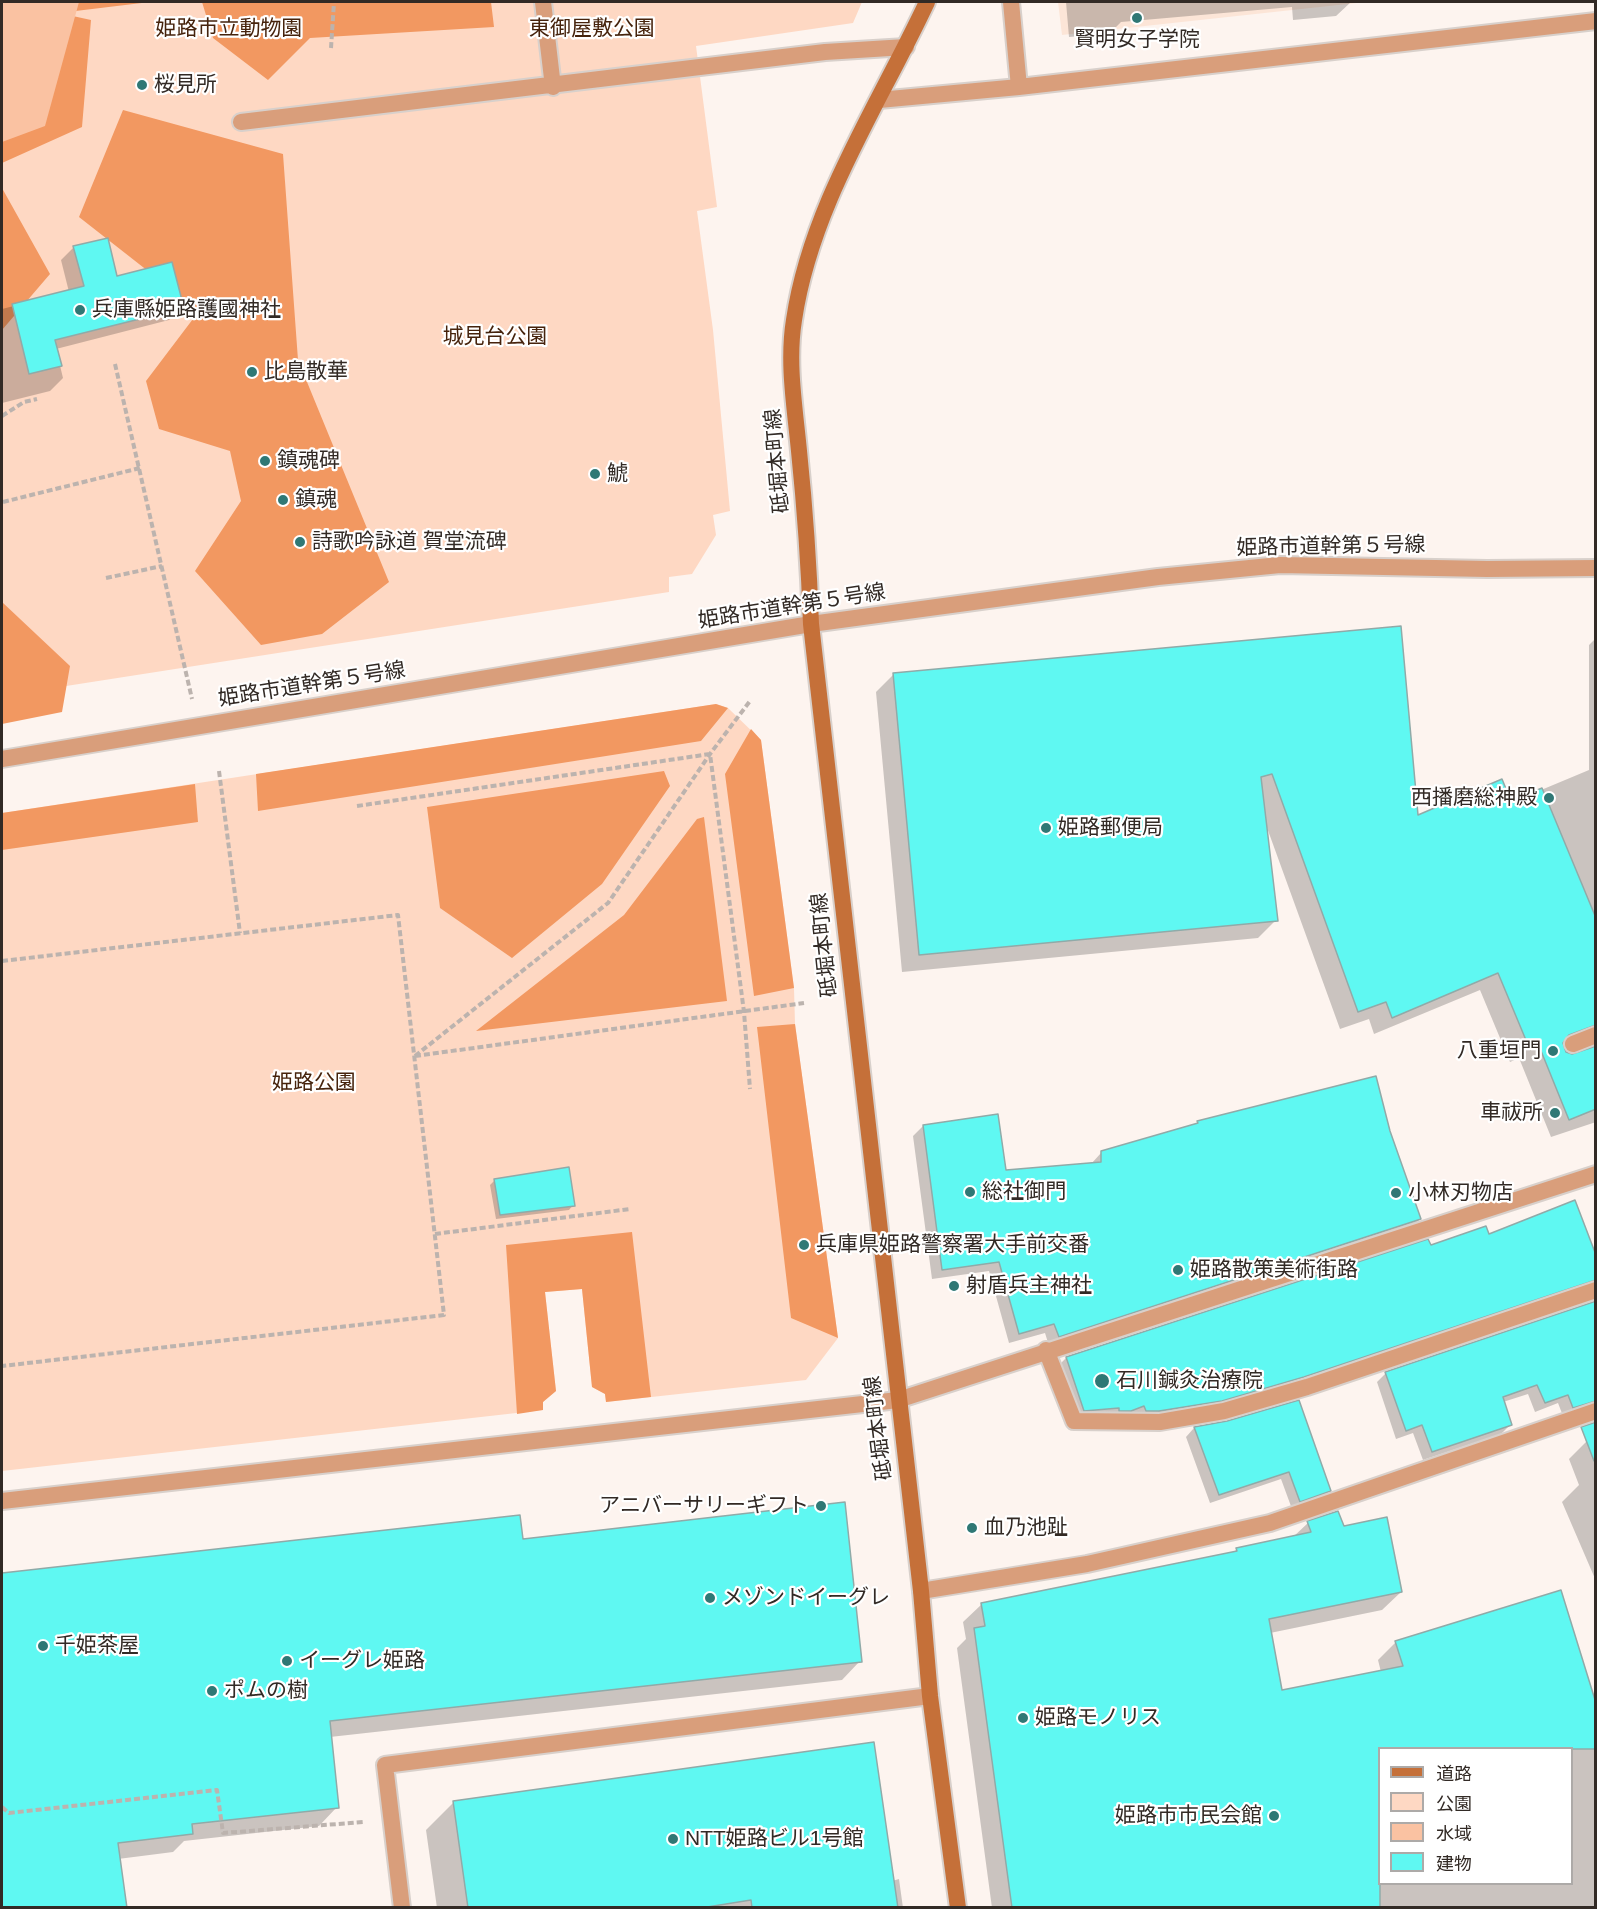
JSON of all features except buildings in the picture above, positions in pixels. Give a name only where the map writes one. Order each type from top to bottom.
[{"type":"main road","name":"砥堀本町線","points":[[927,2],[820,217],[804,271],[794,321],[791,364],[808,544],[812,624],[921,1591],[930,1696],[958,1908]]},
{"type":"street","points":[[543,2],[553,87]]},
{"type":"street","points":[[1011,2],[1019,87]]},
{"type":"street","points":[[879,100],[1019,87],[1596,21]]},
{"type":"street","points":[[241,122],[553,87],[825,52],[906,47]]},
{"type":"street","name":"姫路市道幹第５号線","points":[[2,759],[812,624],[1158,577],[1280,566],[1596,568]]},
{"type":"street","points":[[1573,1044],[1596,1035]]},
{"type":"street","points":[[2,1501],[898,1400],[1046,1350],[1596,1174]]},
{"type":"street","points":[[1046,1350],[1074,1421],[1160,1422],[1224,1411],[1307,1387],[1596,1290]]},
{"type":"street","points":[[921,1591],[1087,1564],[1270,1524],[1596,1411]]},
{"type":"street","points":[[402,1908],[385,1765],[930,1696]]},
{"type":"path","points":[[331,48],[334,2]]},
{"type":"path","points":[[115,364],[198,726]]},
{"type":"path","points":[[2,416],[24,402],[37,399]]},
{"type":"path","points":[[3,502],[140,468]]},
{"type":"path","points":[[106,579],[162,566]]},
{"type":"path","points":[[415,1056],[608,903],[710,754],[750,701]]},
{"type":"path","points":[[357,806],[710,754]]},
{"type":"path","points":[[710,754],[744,1012],[750,1089]]},
{"type":"path","points":[[219,771],[240,933]]},
{"type":"path","points":[[2,960],[398,915],[444,1315],[2,1366]]},
{"type":"path","points":[[415,1056],[804,1003]]},
{"type":"path","points":[[435,1234],[630,1209]]},
{"type":"path","points":[[2,1807],[9,1813],[217,1790],[223,1833],[392,1820]]},
{"type":"shaded area","name":"賢明女子学院","points":[[1058,2],[1366,2],[1062,35]]},
{"type":"green space","points":[[2,2],[862,2],[853,23],[696,46],[717,207],[697,211],[713,330],[730,511],[713,515],[716,535],[692,574],[669,577],[669,592],[2,696]]},
{"type":"green space","points":[[60,2],[150,2],[59,13],[91,20],[82,127],[2,163],[2,123]]},
{"type":"green space","name":"姫路市立動物園","points":[[202,2],[491,2],[494,27],[310,38],[268,80],[213,38]]},
{"type":"green space","points":[[123,110],[283,154],[298,360],[389,582],[322,634],[261,645],[195,571],[241,501],[230,451],[159,429],[146,381],[199,311],[79,217]]},
{"type":"green space","points":[[2,188],[50,274],[2,330]]},
{"type":"green space","points":[[2,602],[70,666],[62,712],[2,724]]},
{"type":"green space","name":"姫路公園","points":[[716,704],[728,708],[761,740],[794,988],[795,1024],[838,1338],[806,1380],[606,1402],[605,1394],[592,1387],[582,1289],[545,1292],[556,1391],[543,1402],[543,1410],[2,1471],[2,813]]},
{"type":"green space","points":[[716,704],[728,708],[701,741],[258,811],[256,774]]},
{"type":"green space","points":[[751,729],[761,740],[794,988],[754,996],[725,774]]},
{"type":"green space","points":[[664,771],[670,786],[602,884],[512,958],[440,908],[427,807]]},
{"type":"green space","points":[[195,784],[198,822],[2,850],[2,813]]},
{"type":"green space","points":[[704,817],[727,1001],[476,1031],[624,915],[697,819]]},
{"type":"green space","points":[[795,1024],[838,1338],[791,1318],[757,1027]]},
{"type":"green space","points":[[632,1232],[651,1397],[606,1402],[605,1394],[592,1387],[582,1289],[545,1292],[556,1391],[543,1402],[543,1410],[517,1414],[506,1245]]},
{"type":"water","points":[[2,2],[79,2],[45,126],[2,142]]},
{"type":"place","name":"賢明女子学院","points":[[1137,18]]},
{"type":"place","name":"桜見所","points":[[142,85]]},
{"type":"place","name":"兵庫縣姫路護國神社","points":[[80,310]]},
{"type":"place","name":"比島散華","points":[[252,372]]},
{"type":"place","name":"鎮魂碑","points":[[265,461]]},
{"type":"place","name":"鯱","points":[[595,474]]},
{"type":"place","name":"鎮魂","points":[[283,500]]},
{"type":"place","name":"詩歌吟詠道 賀堂流碑","points":[[300,542]]},
{"type":"place","name":"西播磨総神殿","points":[[1549,798]]},
{"type":"place","name":"姫路郵便局","points":[[1046,828]]},
{"type":"place","name":"八重垣門","points":[[1553,1051]]},
{"type":"place","name":"車祓所","points":[[1555,1113]]},
{"type":"place","name":"総社御門","points":[[970,1192]]},
{"type":"place","name":"小林刃物店","points":[[1396,1193]]},
{"type":"place","name":"兵庫県姫路警察署大手前交番","points":[[804,1245]]},
{"type":"place","name":"姫路散策美術街路","points":[[1178,1270]]},
{"type":"place","name":"射盾兵主神社","points":[[954,1286]]},
{"type":"place","name":"石川鍼灸治療院","points":[[1102,1381]]},
{"type":"place","name":"アニバーサリーギフト","points":[[821,1506]]},
{"type":"place","name":"血乃池趾","points":[[972,1528]]},
{"type":"place","name":"メゾンドイーグレ","points":[[710,1598]]},
{"type":"place","name":"千姫茶屋","points":[[43,1646]]},
{"type":"place","name":"イーグレ姫路","points":[[287,1661]]},
{"type":"place","name":"ポムの樹","points":[[212,1691]]},
{"type":"place","name":"姫路モノリス","points":[[1023,1718]]},
{"type":"place","name":"姫路市市民会館","points":[[1274,1816]]},
{"type":"place","name":"NTT姫路ビル1号館","points":[[673,1839]]},
{"type":"park label","name":"東御屋敷公園","points":[[592,29]]},
{"type":"park label","name":"城見台公園","points":[[495,337]]}]
